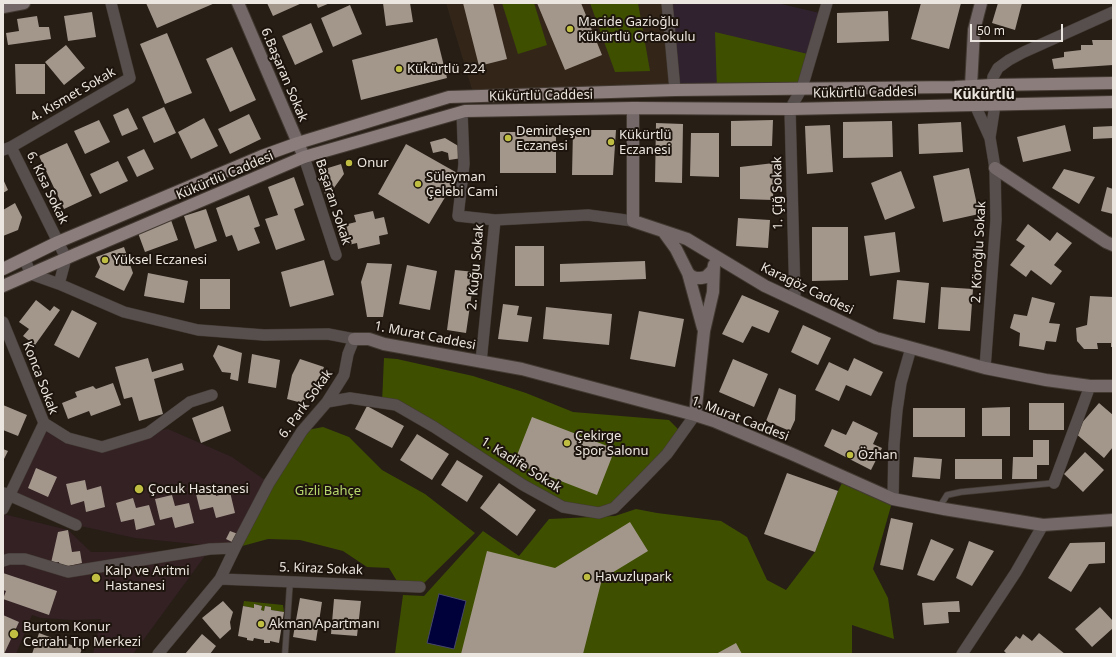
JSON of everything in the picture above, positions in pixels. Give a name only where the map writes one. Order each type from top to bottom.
[{"type":"main road","name":"Kükürtlü Caddesi","points":[[3,269],[58,242],[262,156],[298,143],[449,97],[675,90],[1113,84]]},
{"type":"main road","name":"Kükürtlü Caddesi","points":[[3,286],[304,157],[465,111],[633,108],[790,109],[1113,102]]},
{"type":"street","points":[[3,7],[24,3]]},
{"type":"street","name":"4. Kısmet Sokak","points":[[7,148],[130,78],[111,3]]},
{"type":"street","name":"6.Başaran Sokak","points":[[238,3],[304,157]]},
{"type":"street","points":[[666,3],[675,90]]},
{"type":"street","points":[[790,109],[802,88],[827,3]]},
{"type":"street","points":[[971,86],[974,30],[981,3]]},
{"type":"street","points":[[992,85],[993,77],[998,68],[1009,60],[1113,12]]},
{"type":"street","name":"2. Köroğlu Sokak","points":[[990,138],[995,105],[992,85]]},
{"type":"street","name":"2. Köroğlu Sokak","points":[[971,86],[975,105],[990,138],[995,168],[996,220],[985,368]]},
{"type":"street","points":[[633,108],[633,221]]},
{"type":"street","name":"1. Çiğ Sokak","points":[[790,109],[795,299]]},
{"type":"street","name":"2. Kuğu Sokak","points":[[462,112],[464,164],[458,216],[495,220],[481,362]]},
{"type":"street","name":"6. Kısa Sokak","points":[[7,148],[66,258]]},
{"type":"street","name":"Başaran Sokak","points":[[304,157],[336,255]]},
{"type":"street","points":[[995,168],[1113,246]]},
{"type":"street","name":"Karagöz Caddesi","points":[[495,220],[588,215],[633,221],[687,239],[765,286],[876,338],[985,368],[1046,380],[1090,386],[1113,386]]},
{"type":"street","points":[[663,232],[676,249],[691,276],[696,278],[706,277],[713,270],[714,265]]},
{"type":"street","points":[[695,415],[704,331],[712,292],[714,260],[707,251],[695,249],[687,255],[684,264],[704,331]]},
{"type":"street","points":[[24,258],[31,274],[59,284],[124,312],[198,330],[264,335],[328,334],[354,339]]},
{"type":"street","points":[[59,284],[66,258]]},
{"type":"street","points":[[712,292],[722,274],[728,272],[742,272]]},
{"type":"street","name":"Konca Sokak","points":[[3,322],[44,423],[6,494],[3,509]]},
{"type":"street","name":"1. Murat Caddesi","points":[[354,339],[369,338],[384,344],[522,369],[695,415],[714,421],[792,454],[893,499],[1043,525],[1113,520]]},
{"type":"street","name":"6. Park Sokak","points":[[158,654],[220,579],[269,483],[302,431],[328,402],[344,375],[348,354],[354,339]]},
{"type":"street","points":[[893,499],[894,445],[897,410],[901,383],[911,348]]},
{"type":"street","points":[[1054,483],[1090,386]]},
{"type":"street","points":[[44,423],[68,438],[102,447],[148,432],[190,402],[212,394]]},
{"type":"street","name":"1. Kadife Sokak","points":[[328,402],[350,398],[396,406],[434,427],[523,484],[563,507],[599,513],[614,508],[637,485],[666,454],[695,415]]},
{"type":"street","points":[[6,494],[76,525]]},
{"type":"street","points":[[962,654],[1016,572],[1043,525]]},
{"type":"street","points":[[3,561],[9,559],[25,559],[68,572],[210,549],[235,548]]},
{"type":"street","name":"5. Kiraz Sokak","points":[[220,579],[420,587]]},
{"type":"lane","points":[[944,509],[942,503],[947,495],[961,492],[1054,483]]},
{"type":"lane","points":[[285,654],[290,582]]},
{"type":"shaded area","points":[[446,3],[667,3],[675,90],[474,96]]},
{"type":"shaded area","points":[[667,3],[777,3],[824,14],[812,55],[717,89],[675,90]]},
{"type":"shaded area","name":"Çocuk Hastanesi","points":[[44,423],[102,447],[148,433],[168,429],[232,457],[269,483],[235,548],[135,538],[76,525],[9,496]]},
{"type":"shaded area","name":"Kalp ve Aritmi Hastanesi","points":[[3,514],[68,530],[91,552],[197,551],[210,549],[133,654],[93,654],[101,619],[73,620],[41,618],[32,615],[16,654],[3,654]]},
{"type":"shaded area","points":[[439,594],[466,601],[454,649],[427,643]]},
{"type":"green space","points":[[502,3],[534,3],[547,45],[518,54]]},
{"type":"green space","points":[[590,3],[638,3],[650,71],[615,72]]},
{"type":"green space","points":[[715,32],[812,55],[802,88],[717,89]]},
{"type":"green space","name":"Çekirge Spor Salonu","points":[[384,358],[397,359],[473,376],[526,393],[573,412],[669,420],[682,433],[614,508],[563,507],[382,403]]},
{"type":"green space","name":"Gizli Bahçe","points":[[323,427],[349,437],[382,470],[425,494],[475,533],[420,587],[400,586],[389,568],[367,567],[343,551],[300,540],[268,539],[235,548],[302,431]]},
{"type":"green space","name":"Havuzlupark","points":[[845,477],[893,499],[873,569],[888,598],[894,639],[852,625],[852,654],[395,654],[403,595],[424,596],[483,531],[519,556],[549,519],[615,516],[636,509],[721,521],[747,537],[767,580],[786,590],[815,552],[838,491]]},
{"type":"green space","points":[[244,601],[283,605],[284,612],[271,610],[271,607],[265,606],[264,611],[261,610],[262,606],[255,604],[254,608],[243,606]]},
{"type":"building","points":[[146,3],[215,3],[157,28]]},
{"type":"building","points":[[267,3],[302,3],[273,16]]},
{"type":"building","points":[[316,3],[330,3],[318,8]]},
{"type":"building","points":[[383,3],[410,3],[413,22],[386,26]]},
{"type":"building","points":[[463,3],[493,3],[507,59],[479,66]]},
{"type":"building","name":"Macide Gazioğlu Kükürtlü Ortaokulu","points":[[537,3],[581,3],[602,55],[565,70]]},
{"type":"building","points":[[921,3],[961,3],[949,49],[911,39]]},
{"type":"building","points":[[998,3],[1022,3],[1015,30],[992,23]]},
{"type":"building","points":[[350,5],[362,34],[333,47],[321,18]]},
{"type":"building","points":[[888,11],[889,41],[837,43],[837,13]]},
{"type":"building","points":[[92,12],[96,37],[68,41],[64,16]]},
{"type":"building","points":[[37,16],[39,27],[49,27],[51,39],[8,45],[6,33],[19,31],[17,19]]},
{"type":"building","points":[[311,23],[323,52],[295,65],[282,36]]},
{"type":"building","points":[[167,33],[192,93],[165,104],[140,44]]},
{"type":"building","name":"Kükürtlü 224","points":[[437,38],[447,78],[361,100],[352,60]]},
{"type":"building","points":[[1092,40],[1113,40],[1113,65],[1054,69],[1052,59],[1064,57],[1064,52],[1081,50],[1081,45],[1093,45]]},
{"type":"building","points":[[66,45],[85,68],[64,85],[45,62]]},
{"type":"building","points":[[232,47],[256,100],[230,112],[206,59]]},
{"type":"building","points":[[15,64],[45,64],[45,94],[16,94]]},
{"type":"building","points":[[164,107],[176,133],[154,143],[142,117]]},
{"type":"building","points":[[128,108],[138,129],[122,136],[113,115]]},
{"type":"building","points":[[249,114],[261,139],[230,154],[218,129]]},
{"type":"building","points":[[204,118],[218,146],[191,159],[178,132]]},
{"type":"building","points":[[99,120],[110,142],[85,154],[74,131]]},
{"type":"building","points":[[773,120],[772,146],[731,146],[731,121]]},
{"type":"building","points":[[892,121],[893,157],[843,158],[843,122]]},
{"type":"building","points":[[961,122],[963,152],[919,154],[918,124]]},
{"type":"building","points":[[656,123],[683,124],[682,183],[655,182]]},
{"type":"building","points":[[830,125],[833,172],[807,174],[805,126]]},
{"type":"building","points":[[1065,125],[1071,151],[1023,162],[1017,137]]},
{"type":"building","points":[[1113,126],[1113,138],[1093,139],[1093,127]]},
{"type":"building","points":[[573,130],[616,130],[613,175],[572,175]]},
{"type":"building","points":[[500,132],[556,132],[556,173],[500,173]]},
{"type":"building","points":[[691,133],[719,133],[719,177],[690,176]]},
{"type":"building","points":[[445,138],[460,147],[462,158],[449,160],[448,153],[442,151],[433,153],[430,142]]},
{"type":"building","points":[[67,143],[92,196],[64,209],[39,156]]},
{"type":"building","name":"Süleyman Çelebi Cami","points":[[406,144],[459,174],[429,224],[378,194]]},
{"type":"building","points":[[144,149],[154,169],[137,177],[127,157]]},
{"type":"building","points":[[118,161],[128,181],[100,194],[90,174]]},
{"type":"building","points":[[774,163],[773,200],[740,199],[740,167]]},
{"type":"building","points":[[341,164],[344,174],[331,192],[325,194],[320,180],[328,168]]},
{"type":"building","points":[[969,168],[979,214],[943,222],[933,176]]},
{"type":"building","points":[[1064,169],[1095,177],[1079,204],[1052,188]]},
{"type":"building","points":[[901,171],[915,208],[885,220],[871,183]]},
{"type":"building","points":[[294,177],[304,205],[294,209],[305,240],[276,250],[265,219],[278,215],[268,187]]},
{"type":"building","points":[[3,179],[8,190],[3,193]]},
{"type":"building","points":[[1107,187],[1113,189],[1113,214],[1101,211]]},
{"type":"building","points":[[249,195],[260,226],[254,228],[260,243],[238,251],[232,235],[226,237],[216,208]]},
{"type":"building","points":[[15,203],[22,217],[18,230],[3,236],[3,210]]},
{"type":"building","points":[[206,209],[217,241],[195,249],[184,216]]},
{"type":"building","points":[[373,211],[375,219],[384,217],[388,234],[379,236],[380,244],[358,249],[357,243],[348,245],[344,225],[356,222],[354,215]]},
{"type":"building","points":[[738,218],[770,220],[768,248],[736,246]]},
{"type":"building","points":[[171,220],[178,240],[145,252],[138,233]]},
{"type":"building","points":[[1028,224],[1050,241],[1057,232],[1072,243],[1054,265],[1062,271],[1051,285],[1031,270],[1026,277],[1010,265],[1025,246],[1016,240]]},
{"type":"building","points":[[812,227],[848,227],[848,280],[812,281]]},
{"type":"building","points":[[895,232],[900,272],[870,276],[864,236]]},
{"type":"building","points":[[515,246],[544,246],[544,286],[515,286]]},
{"type":"building","points":[[124,247],[133,273],[124,291],[95,277],[100,267],[96,257]]},
{"type":"building","points":[[324,260],[334,295],[290,307],[281,272]]},
{"type":"building","points":[[645,261],[646,279],[560,282],[560,264]]},
{"type":"building","points":[[367,263],[392,264],[383,317],[367,317],[361,282]]},
{"type":"building","points":[[407,265],[437,271],[430,310],[399,304]]},
{"type":"building","points":[[455,270],[475,272],[466,333],[447,330]]},
{"type":"building","points":[[148,273],[188,281],[184,303],[144,296]]},
{"type":"building","points":[[200,279],[230,279],[230,309],[200,309]]},
{"type":"building","points":[[897,280],[929,283],[925,323],[893,319]]},
{"type":"building","points":[[941,287],[973,289],[970,331],[938,329]]},
{"type":"building","points":[[742,295],[779,311],[769,333],[752,326],[743,343],[722,334]]},
{"type":"building","points":[[1090,296],[1113,297],[1113,347],[1111,347],[1111,343],[1097,343],[1098,349],[1084,349],[1077,341],[1076,328],[1087,325]]},
{"type":"building","points":[[1032,297],[1055,303],[1049,323],[1060,324],[1056,342],[1046,341],[1044,350],[1019,346],[1020,333],[1010,328],[1014,314],[1027,316]]},
{"type":"building","points":[[36,300],[50,311],[54,306],[60,310],[35,345],[23,336],[29,329],[19,322]]},
{"type":"building","points":[[503,304],[519,306],[517,315],[532,317],[528,342],[498,339]]},
{"type":"building","points":[[546,307],[612,314],[609,345],[543,339]]},
{"type":"building","points":[[72,310],[97,323],[79,358],[54,345]]},
{"type":"building","points":[[639,311],[684,319],[675,367],[630,359]]},
{"type":"building","points":[[803,325],[831,338],[818,365],[791,352]]},
{"type":"building","points":[[218,345],[242,353],[238,381],[230,379],[231,373],[222,372],[213,356]]},
{"type":"building","points":[[252,354],[280,360],[276,388],[248,383]]},
{"type":"building","points":[[148,358],[152,372],[182,363],[184,370],[154,379],[163,414],[139,421],[132,397],[124,399],[115,367]]},
{"type":"building","points":[[854,358],[883,372],[871,396],[846,385],[839,401],[815,390],[829,362],[848,371]]},
{"type":"building","points":[[300,359],[324,367],[316,387],[302,403],[287,399],[292,375]]},
{"type":"building","points":[[733,359],[768,374],[754,407],[719,392]]},
{"type":"building","points":[[113,383],[121,405],[91,416],[89,411],[68,419],[62,403],[77,397],[75,392],[93,386],[96,389]]},
{"type":"building","points":[[779,388],[796,395],[795,420],[790,431],[766,421]]},
{"type":"building","points":[[1029,403],[1064,403],[1064,430],[1029,430]]},
{"type":"building","points":[[1099,403],[1113,415],[1113,447],[1104,458],[1074,432]]},
{"type":"building","points":[[3,405],[27,415],[18,436],[3,430]]},
{"type":"building","points":[[223,406],[231,431],[201,443],[192,418]]},
{"type":"building","points":[[367,406],[404,426],[392,448],[355,429]]},
{"type":"building","points":[[1010,407],[1010,436],[982,436],[982,408]]},
{"type":"building","points":[[913,408],[965,408],[965,437],[913,437]]},
{"type":"building","points":[[532,417],[615,449],[597,495],[514,463]]},
{"type":"building","points":[[853,421],[878,433],[873,444],[882,448],[871,470],[824,446],[832,429],[846,435]]},
{"type":"building","points":[[417,434],[449,454],[432,480],[400,460]]},
{"type":"building","points":[[1033,440],[1049,440],[1049,465],[1037,465],[1037,479],[1012,479],[1013,457],[1033,457]]},
{"type":"building","points":[[3,449],[8,451],[3,461]]},
{"type":"building","points":[[1085,452],[1104,470],[1083,492],[1064,474]]},
{"type":"building","points":[[914,457],[942,459],[940,479],[912,477]]},
{"type":"building","points":[[955,459],[1002,459],[1002,479],[955,479]]},
{"type":"building","points":[[457,460],[483,476],[467,502],[441,485]]},
{"type":"building","points":[[36,468],[57,477],[48,497],[28,488]]},
{"type":"building","points":[[787,473],[838,491],[815,552],[764,534]]},
{"type":"building","points":[[85,480],[87,490],[101,486],[105,507],[86,512],[84,501],[71,505],[66,484]]},
{"type":"building","points":[[499,483],[536,510],[517,536],[480,508]]},
{"type":"building","points":[[214,486],[216,496],[230,492],[235,513],[216,518],[213,507],[200,510],[195,490]]},
{"type":"building","points":[[172,495],[175,506],[189,503],[194,523],[175,528],[172,517],[160,520],[155,499]]},
{"type":"building","points":[[133,498],[136,508],[149,505],[155,525],[136,530],[134,519],[121,522],[116,503]]},
{"type":"building","points":[[891,518],[913,523],[903,570],[880,565]]},
{"type":"building","points":[[630,522],[648,551],[602,579],[583,654],[461,654],[487,551],[555,568]]},
{"type":"building","points":[[68,530],[72,552],[80,551],[82,563],[60,568],[59,562],[51,563],[58,532]]},
{"type":"building","points":[[230,531],[238,534],[234,543],[226,539]]},
{"type":"building","points":[[931,539],[954,549],[934,581],[917,575]]},
{"type":"building","points":[[969,541],[994,551],[972,586],[956,578]]},
{"type":"building","points":[[1105,542],[1105,563],[1089,564],[1071,592],[1048,578],[1070,543]]},
{"type":"building","points":[[3,573],[57,591],[49,615],[3,599],[6,591],[3,590]]},
{"type":"building","points":[[300,598],[322,602],[316,641],[293,637]]},
{"type":"building","points":[[334,599],[361,601],[357,636],[331,634]]},
{"type":"building","points":[[223,601],[233,612],[230,622],[231,629],[220,639],[202,618]]},
{"type":"building","points":[[959,601],[960,612],[948,612],[949,623],[924,625],[922,603]]},
{"type":"building","name":"Akman Apartmanı","points":[[254,604],[262,606],[261,610],[264,611],[265,606],[271,607],[271,610],[284,612],[279,643],[270,641],[270,643],[264,643],[264,640],[254,638],[253,641],[238,636],[243,606],[254,608]]},
{"type":"building","points":[[1100,607],[1113,621],[1113,628],[1092,647],[1075,629]]},
{"type":"building","name":"Burtom Konur Cerrahi Tıp Merkezi","points":[[3,615],[19,622],[4,654],[3,654]]},
{"type":"building","points":[[39,633],[82,649],[80,654],[32,654]]},
{"type":"building","points":[[1039,633],[1065,654],[1007,654],[1004,651],[1016,636],[1020,639],[1023,634],[1032,641]]},
{"type":"building","points":[[202,634],[216,646],[210,654],[185,654]]},
{"type":"building","points":[[736,643],[742,654],[716,654]]},
{"type":"place","name":"Macide Gazioğlu Kükürtlü Ortaokulu","points":[[570,29]]},
{"type":"place","name":"Kükürtlü 224","points":[[399,69]]},
{"type":"place","name":"Demirdeşen Eczanesi","points":[[508,138]]},
{"type":"place","name":"Kükürtlü Eczanesi","points":[[611,142]]},
{"type":"place","name":"Onur","points":[[349,163]]},
{"type":"place","name":"Süleyman Çelebi Cami","points":[[418,184]]},
{"type":"place","name":"Yüksel Eczanesi","points":[[105,260]]},
{"type":"place","name":"Çekirge Spor Salonu","points":[[567,443]]},
{"type":"place","name":"Özhan","points":[[850,455]]},
{"type":"place","name":"Çocuk Hastanesi","points":[[139,489]]},
{"type":"place","name":"Havuzlupark","points":[[587,577]]},
{"type":"place","name":"Kalp ve Aritmi Hastanesi","points":[[96,578]]},
{"type":"place","name":"Akman Apartmanı","points":[[261,624]]},
{"type":"place","name":"Burtom Konur Cerrahi Tıp Merkezi","points":[[14,634]]},
{"type":"district","name":"Kükürtlü","points":[[984,95]]}]
